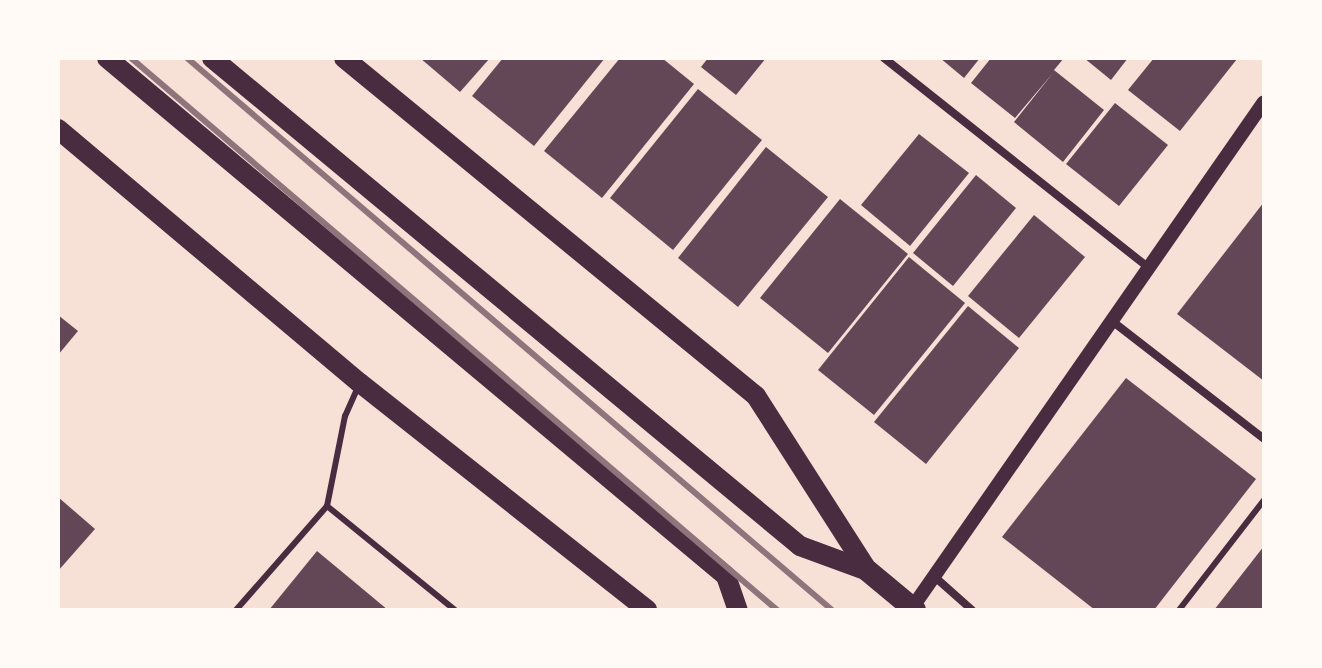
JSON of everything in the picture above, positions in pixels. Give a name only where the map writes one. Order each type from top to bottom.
[{"type":"highway","points":[[868,571],[914,609]]},
{"type":"main road","points":[[107,58],[726,576],[738,610]]},
{"type":"main road","points":[[212,58],[800,546],[868,571]]},
{"type":"main road","points":[[344,58],[756,396],[868,571]]},
{"type":"main road","points":[[58,129],[360,383],[647,610]]},
{"type":"street","points":[[884,58],[1149,269]]},
{"type":"street","points":[[914,609],[1264,102]]},
{"type":"street","points":[[1112,321],[1264,439]]},
{"type":"street","points":[[936,578],[972,610]]},
{"type":"lane","points":[[236,610],[327,506],[345,416],[360,383]]},
{"type":"lane","points":[[1179,610],[1264,500]]},
{"type":"lane","points":[[327,506],[455,610]]},
{"type":"building","points":[[420,58],[490,58],[460,92]]},
{"type":"building","points":[[503,58],[605,58],[534,146],[472,96]]},
{"type":"building","points":[[620,58],[662,58],[694,84],[602,198],[544,151]]},
{"type":"building","points":[[708,58],[766,58],[736,95],[701,67]]},
{"type":"building","points":[[940,58],[980,58],[964,78]]},
{"type":"building","points":[[991,58],[1064,58],[1054,70],[1104,110],[1063,162],[1014,122],[1053,73],[1015,118],[971,83]]},
{"type":"building","points":[[1084,58],[1128,58],[1111,80]]},
{"type":"building","points":[[1154,58],[1237,59],[1180,131],[1128,90]]},
{"type":"building","points":[[698,89],[762,140],[673,250],[610,198]]},
{"type":"building","points":[[1115,103],[1168,145],[1119,206],[1066,164]]},
{"type":"building","points":[[919,134],[969,173],[910,246],[861,205]]},
{"type":"building","points":[[766,147],[828,197],[738,307],[678,258]]},
{"type":"building","points":[[976,175],[1016,208],[953,286],[913,253]]},
{"type":"building","points":[[840,199],[908,254],[828,353],[760,298]]},
{"type":"building","points":[[1264,202],[1264,381],[1177,314]]},
{"type":"building","points":[[1034,215],[1085,257],[1019,338],[968,296]]},
{"type":"building","points":[[909,257],[965,303],[874,415],[818,370]]},
{"type":"building","points":[[968,306],[1019,348],[926,464],[874,422]]},
{"type":"building","points":[[58,315],[78,331],[58,355]]},
{"type":"building","points":[[1126,378],[1256,479],[1154,610],[1095,610],[1002,537]]},
{"type":"building","points":[[58,497],[95,529],[58,571]]},
{"type":"building","points":[[1264,546],[1264,610],[1214,610]]},
{"type":"building","points":[[317,551],[388,610],[269,610]]},
{"type":"railway","points":[[131,58],[777,610]]},
{"type":"railway","points":[[187,58],[832,610]]}]
